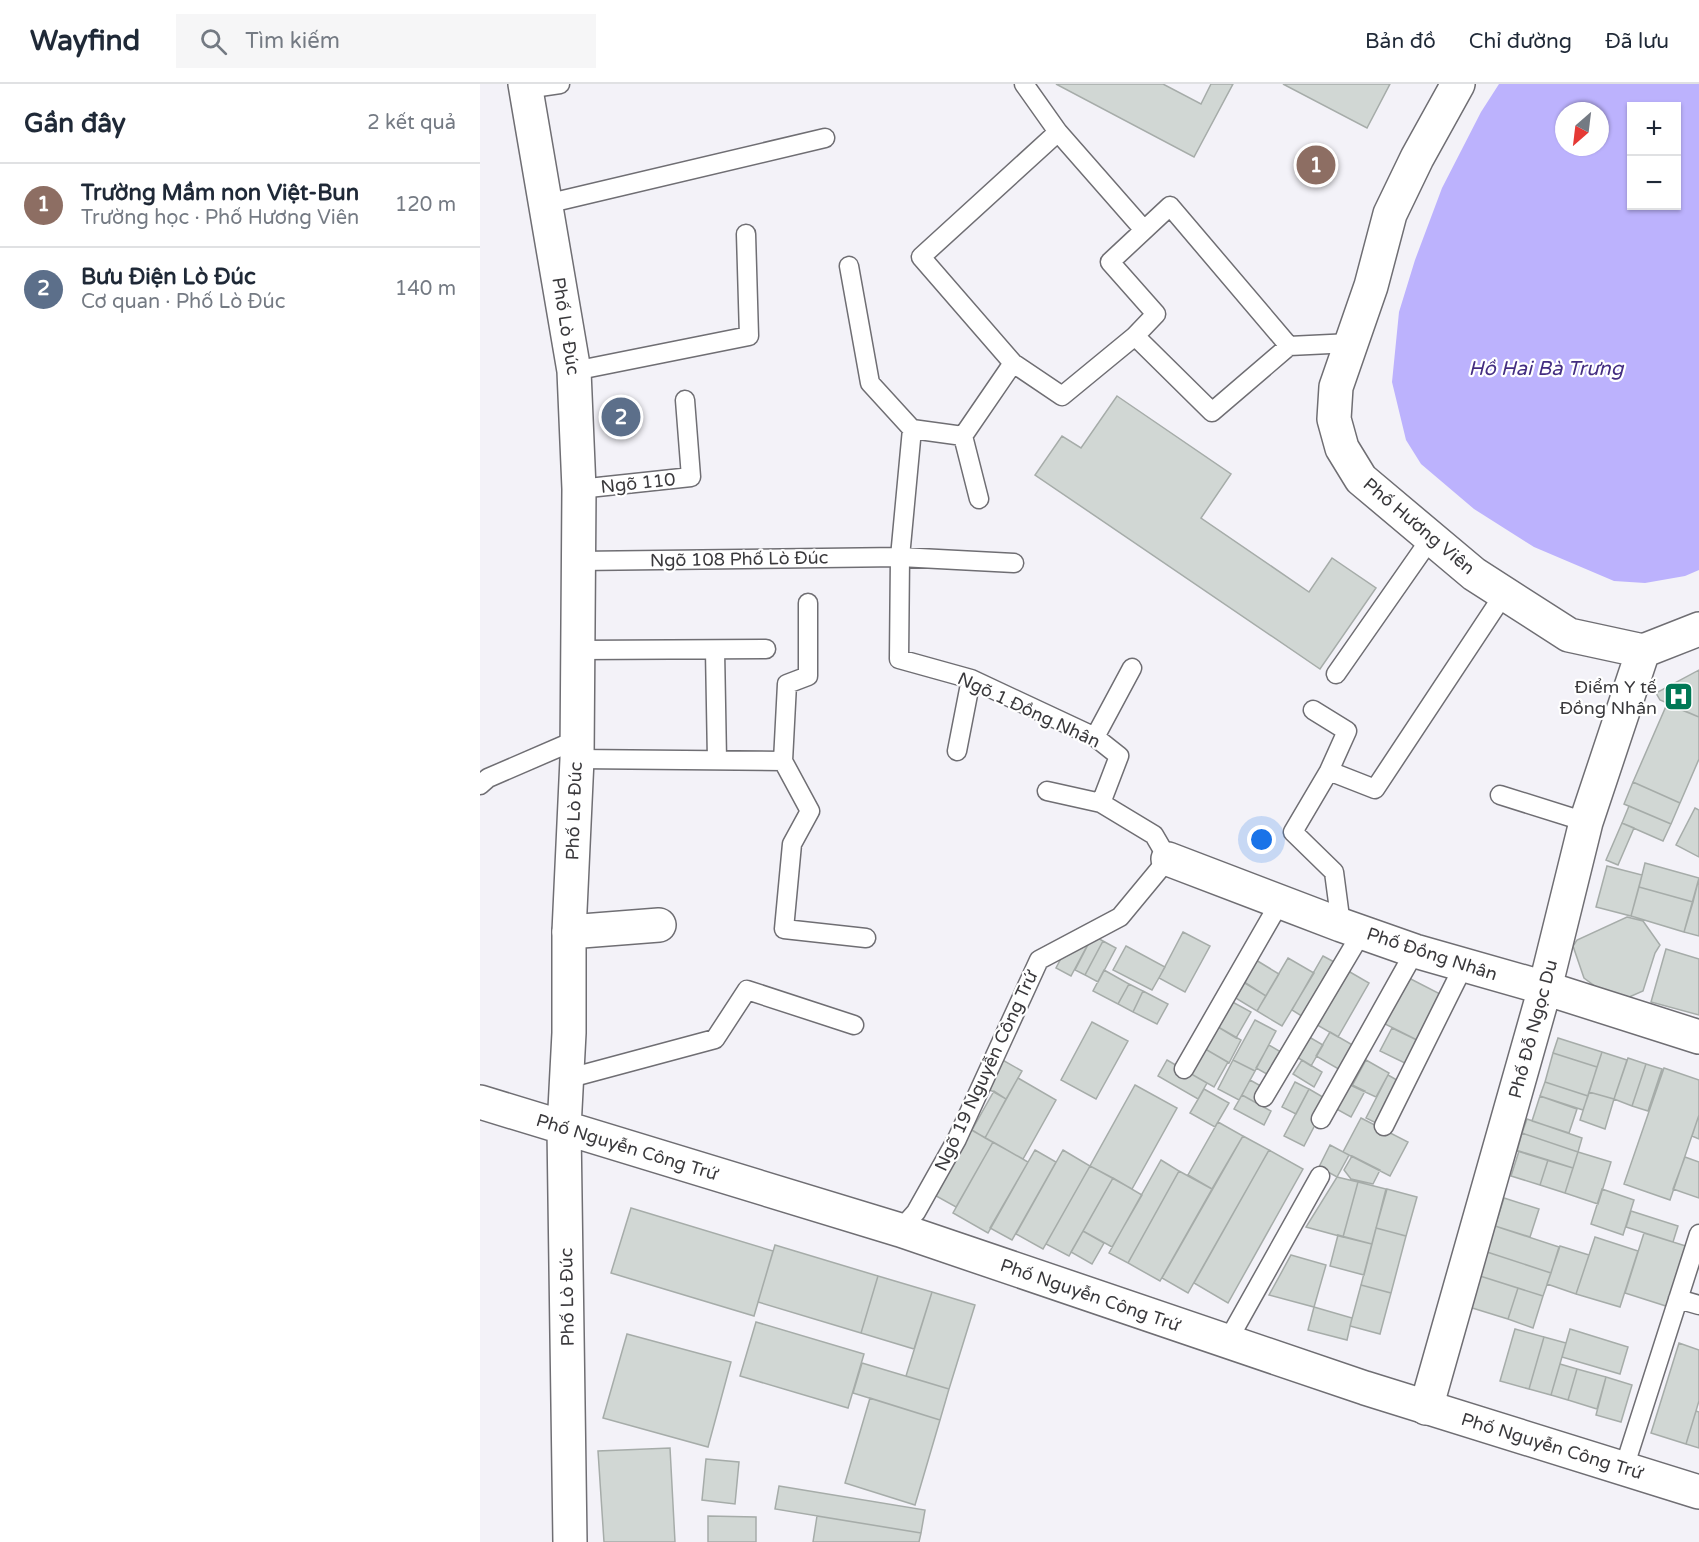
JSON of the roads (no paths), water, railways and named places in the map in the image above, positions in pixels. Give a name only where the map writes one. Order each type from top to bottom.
[{"type":"street","name":"Phố Hương Viên","points":[[1458,84],[1417,158],[1390,214],[1371,286],[1336,387],[1334,419],[1341,448],[1361,479],[1474,574],[1569,635],[1643,651]]},
{"type":"street","name":"Phố Lò Đúc","points":[[526,87],[574,371],[579,489],[576,750],[568,932],[569,1033],[564,1128],[570,1542]]},
{"type":"street","points":[[1643,651],[1699,629]]},
{"type":"street","name":"Phố Đỗ Ngọc Du","points":[[1426,1408],[1545,988],[1586,822],[1643,651]]},
{"type":"street","name":"Phố Đồng Nhân","points":[[1168,859],[1415,951],[1545,988],[1699,1037]]},
{"type":"street","points":[[568,932],[659,925]]},
{"type":"street","name":"Phố Nguyễn Công Trứ","points":[[480,1102],[900,1230],[1426,1408],[1699,1492]]},
{"type":"lane","points":[[526,87],[560,84]]},
{"type":"lane","points":[[1024,84],[1058,132],[1144,230]]},
{"type":"lane","points":[[1058,132],[921,257],[1013,363],[1062,396],[1135,336],[1156,314],[1110,262],[1170,206],[1289,346]]},
{"type":"lane","points":[[546,204],[825,138]]},
{"type":"lane","points":[[574,371],[749,336],[746,234]]},
{"type":"lane","points":[[849,266],[870,383],[912,429],[963,436]]},
{"type":"lane","points":[[1135,336],[1212,412],[1289,346],[1351,343]]},
{"type":"lane","points":[[979,499],[963,436],[1013,363]]},
{"type":"lane","name":"Ngõ 110","points":[[579,489],[691,477],[685,400]]},
{"type":"lane","points":[[900,557],[912,429]]},
{"type":"lane","points":[[1336,674],[1431,538]]},
{"type":"lane","name":"Ngõ 108 Phố Lò Đúc","points":[[578,561],[900,557],[1014,563]]},
{"type":"lane","name":"Ngõ 1 Đồng Nhân","points":[[900,557],[898,659],[971,679],[1095,737],[1119,756],[1101,803]]},
{"type":"lane","points":[[1329,771],[1375,789],[1504,594]]},
{"type":"lane","points":[[808,603],[808,676],[787,684],[783,761],[810,811],[792,844],[784,929],[866,938]]},
{"type":"lane","points":[[578,650],[766,649]]},
{"type":"lane","points":[[715,650],[717,760]]},
{"type":"lane","points":[[1095,737],[1132,668]]},
{"type":"lane","points":[[957,751],[971,679]]},
{"type":"lane","points":[[1264,1097],[1351,928],[1334,872],[1293,832],[1329,771],[1347,731],[1313,710]]},
{"type":"lane","points":[[480,785],[488,778],[576,750],[717,760],[783,761]]},
{"type":"lane","points":[[1047,791],[1101,803],[1154,835],[1168,859]]},
{"type":"lane","points":[[1500,795],[1586,822]]},
{"type":"lane","name":"Ngõ 19 Nguyễn Công Trứ","points":[[900,1230],[916,1212],[957,1139],[1039,960],[1120,917],[1168,859]]},
{"type":"lane","points":[[1184,1069],[1280,902]]},
{"type":"lane","points":[[1321,1119],[1415,951]]},
{"type":"lane","points":[[1384,1126],[1464,965]]},
{"type":"lane","points":[[566,1079],[715,1039],[747,990],[854,1025]]},
{"type":"lane","points":[[1227,1342],[1320,1176]]},
{"type":"lane","points":[[1624,1468],[1699,1234]]},
{"type":"lane","points":[[1678,1299],[1699,1305]]},
{"type":"water","name":"Hồ Hai Bà Trưng","points":[[1499,84],[1699,84],[1699,570],[1685,576],[1645,583],[1614,581],[1534,547],[1474,509],[1421,464],[1406,440],[1392,382],[1399,312],[1415,260],[1442,188],[1481,112]]},
{"type":"place","name":"Trường Mầm non Việt-Bun","points":[[1316,165]]},
{"type":"place","name":"Bưu Điện Lò Đúc","points":[[621,417]]},
{"type":"place","name":"Điểm Y tế Đồng Nhân","points":[[1678,697]]}]
